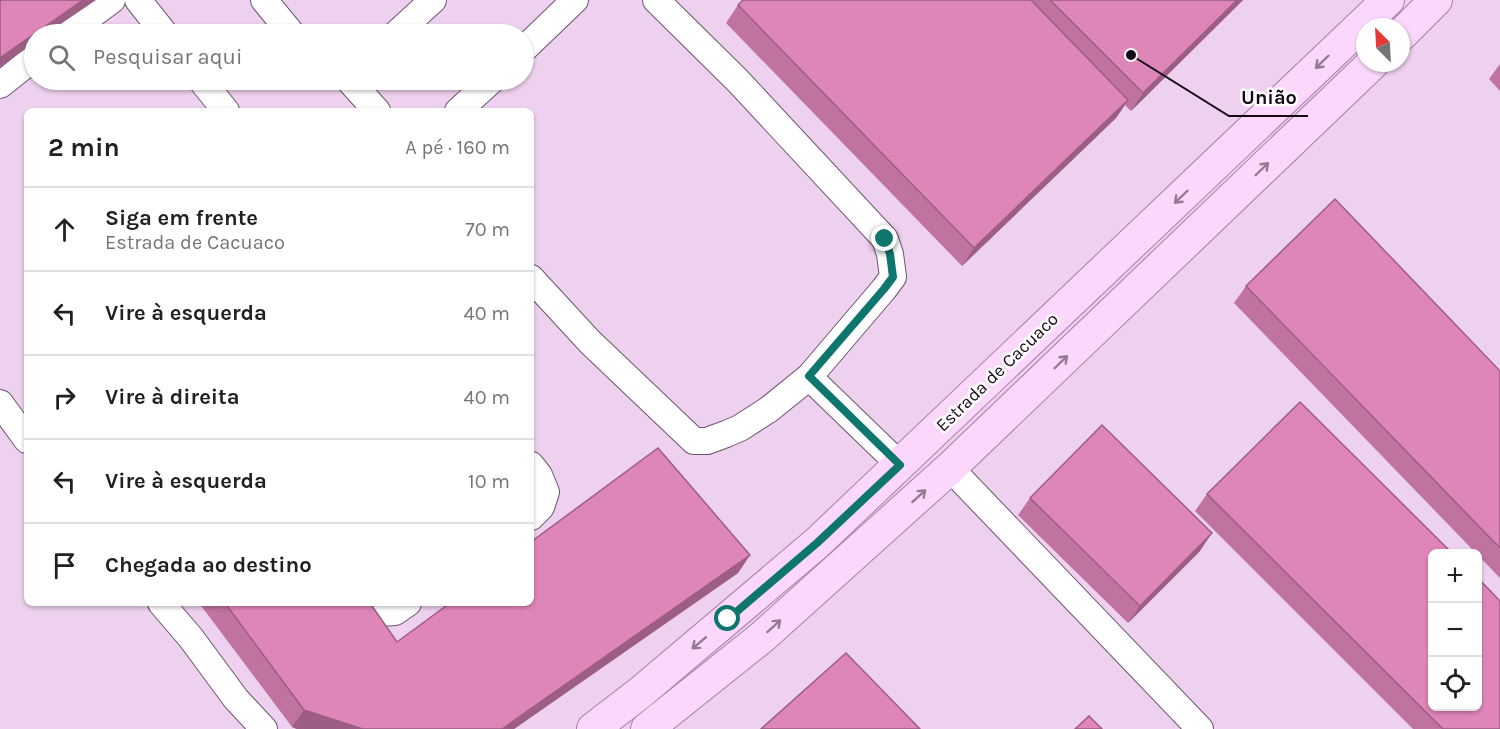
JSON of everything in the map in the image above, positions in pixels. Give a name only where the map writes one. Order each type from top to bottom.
[{"type":"main road","name":"Estrada de Cacuaco","points":[[593,729],[641,692],[817,543],[1388,0]]},
{"type":"main road","points":[[1410,27],[1436,0]]},
{"type":"main road","name":"Estrada de Cacuaco","points":[[647,729],[760,638],[950,468],[1364,72]]},
{"type":"street","points":[[80,24],[112,0]]},
{"type":"street","points":[[138,0],[157,24]]},
{"type":"street","points":[[264,0],[284,24]]},
{"type":"street","points":[[407,24],[433,0]]},
{"type":"street","points":[[534,39],[575,0]]},
{"type":"street","points":[[534,281],[590,342],[694,441],[707,441],[740,428],[768,410],[809,376],[893,277],[890,254],[885,239],[738,81],[656,0]]},
{"type":"street","points":[[0,85],[24,66]]},
{"type":"street","points":[[209,90],[224,108]]},
{"type":"street","points":[[358,90],[374,108]]},
{"type":"street","points":[[461,108],[481,90]]},
{"type":"street","points":[[809,376],[900,465]]},
{"type":"street","points":[[0,403],[24,436]]},
{"type":"street","points":[[950,468],[1200,729]]},
{"type":"street","points":[[534,469],[546,492],[541,507],[534,514]]},
{"type":"street","points":[[164,606],[191,638],[236,699],[264,729]]},
{"type":"street","points":[[368,606],[380,613],[395,612],[404,606]]},
{"type":"street","points":[[236,699],[251,729]]},
{"type":"building","points":[[0,0],[83,0],[49,24],[24,24],[24,41],[0,58]]},
{"type":"building","points":[[743,0],[1031,0],[1128,100],[974,248],[738,5]]},
{"type":"building","points":[[1050,0],[1237,0],[1143,93]]},
{"type":"building","points":[[1335,199],[1500,371],[1500,548],[1246,286]]},
{"type":"building","points":[[1300,402],[1448,549],[1428,549],[1428,711],[1482,711],[1482,582],[1500,601],[1500,729],[1443,729],[1207,494]]},
{"type":"building","points":[[1102,425],[1212,533],[1140,606],[1030,498]]},
{"type":"building","points":[[658,448],[750,555],[502,729],[363,729],[304,710],[227,606],[372,606],[397,642],[446,606],[534,606],[534,540]]},
{"type":"building","points":[[846,653],[920,729],[761,729]]},
{"type":"building","points":[[1089,716],[1102,729],[1075,729]]},
{"type":"place","name":"União","points":[[1131,55]]},
{"type":"route","points":[[728,619],[817,543],[900,465],[809,376],[893,277],[890,254],[885,239]]}]
